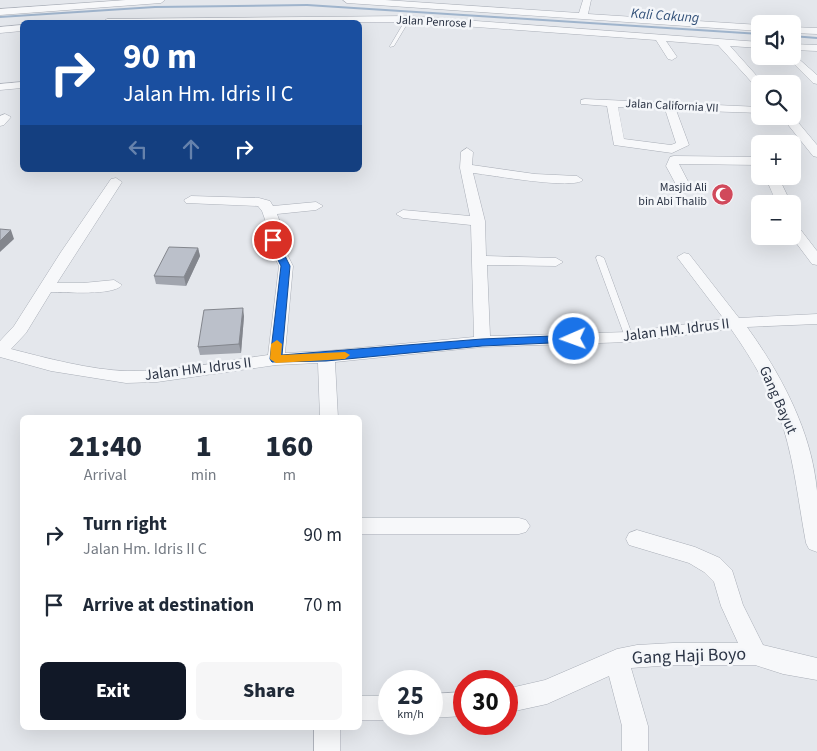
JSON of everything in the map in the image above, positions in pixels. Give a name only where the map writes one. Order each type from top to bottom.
[{"type":"street","points":[[0,12],[161,0]]},
{"type":"street","points":[[347,0],[751,27]]},
{"type":"street","points":[[583,16],[587,0],[596,0]]},
{"type":"street","name":"Jalan Penrose I","points":[[362,20],[408,20],[751,44]]},
{"type":"street","points":[[0,30],[20,28]]},
{"type":"street","points":[[801,30],[817,31]]},
{"type":"street","points":[[660,38],[672,57]]},
{"type":"street","points":[[721,42],[751,75]]},
{"type":"street","points":[[801,47],[817,48]]},
{"type":"street","points":[[801,65],[817,81]]},
{"type":"street","points":[[0,87],[19,85]]},
{"type":"street","name":"Jalan California VII","points":[[585,102],[751,110]]},
{"type":"street","points":[[612,103],[618,142],[672,149],[683,145],[670,107]]},
{"type":"street","points":[[794,125],[817,153]]},
{"type":"street","points":[[467,152],[466,168],[478,221],[482,342]]},
{"type":"street","points":[[685,190],[672,166],[674,160],[751,161]]},
{"type":"street","points":[[466,168],[535,178],[577,180]]},
{"type":"street","points":[[0,352],[20,329],[68,252],[116,182]]},
{"type":"street","points":[[191,200],[259,202],[265,204],[269,211],[274,225],[273,240],[286,266],[276,359]]},
{"type":"street","points":[[269,211],[316,206]]},
{"type":"street","points":[[403,214],[478,221]]},
{"type":"street","points":[[801,240],[817,261]]},
{"type":"street","name":"Gang Bayut","points":[[684,257],[735,323],[767,370],[793,430],[817,543]]},
{"type":"street","points":[[479,260],[556,262]]},
{"type":"street","points":[[48,286],[83,288],[114,285]]},
{"type":"street","name":"Jalan HM. Idrus II","points":[[0,352],[51,365],[126,377],[157,376],[276,359],[326,357],[482,342],[630,337],[735,323],[817,319]]},
{"type":"street","points":[[326,357],[328,415]]},
{"type":"street","points":[[362,526],[519,526]]},
{"type":"street","points":[[637,539],[695,556],[712,565],[724,577],[732,606],[754,654]]},
{"type":"street","name":"Gang Haji Boyo","points":[[518,698],[547,692],[617,660],[673,654],[754,654],[784,663],[817,669]]},
{"type":"street","points":[[617,660],[634,726],[635,751]]},
{"type":"street","points":[[362,708],[378,708]]},
{"type":"street","points":[[327,730],[327,751]]},
{"type":"lane","points":[[392,46],[408,20]]},
{"type":"lane","points":[[600,258],[630,337]]},
{"type":"building","points":[[0,229],[11,230],[0,241]]},
{"type":"building","points":[[169,247],[198,248],[184,277],[154,276]]},
{"type":"building","points":[[243,308],[239,344],[198,347],[204,310]]},
{"type":"waterway","name":"Kali Cakung","points":[[0,17],[155,7],[307,5],[751,33]]},
{"type":"waterway","name":"Kali Cakung","points":[[801,37],[817,38]]},
{"type":"slow traffic","points":[[277,344],[276,359],[345,355]]},
{"type":"place","name":"Masjid Ali bin Abi Thalib","points":[[723,194]]},
{"type":"route","points":[[273,240],[286,266],[280,307],[276,359],[326,357],[482,342],[574,339]]}]
